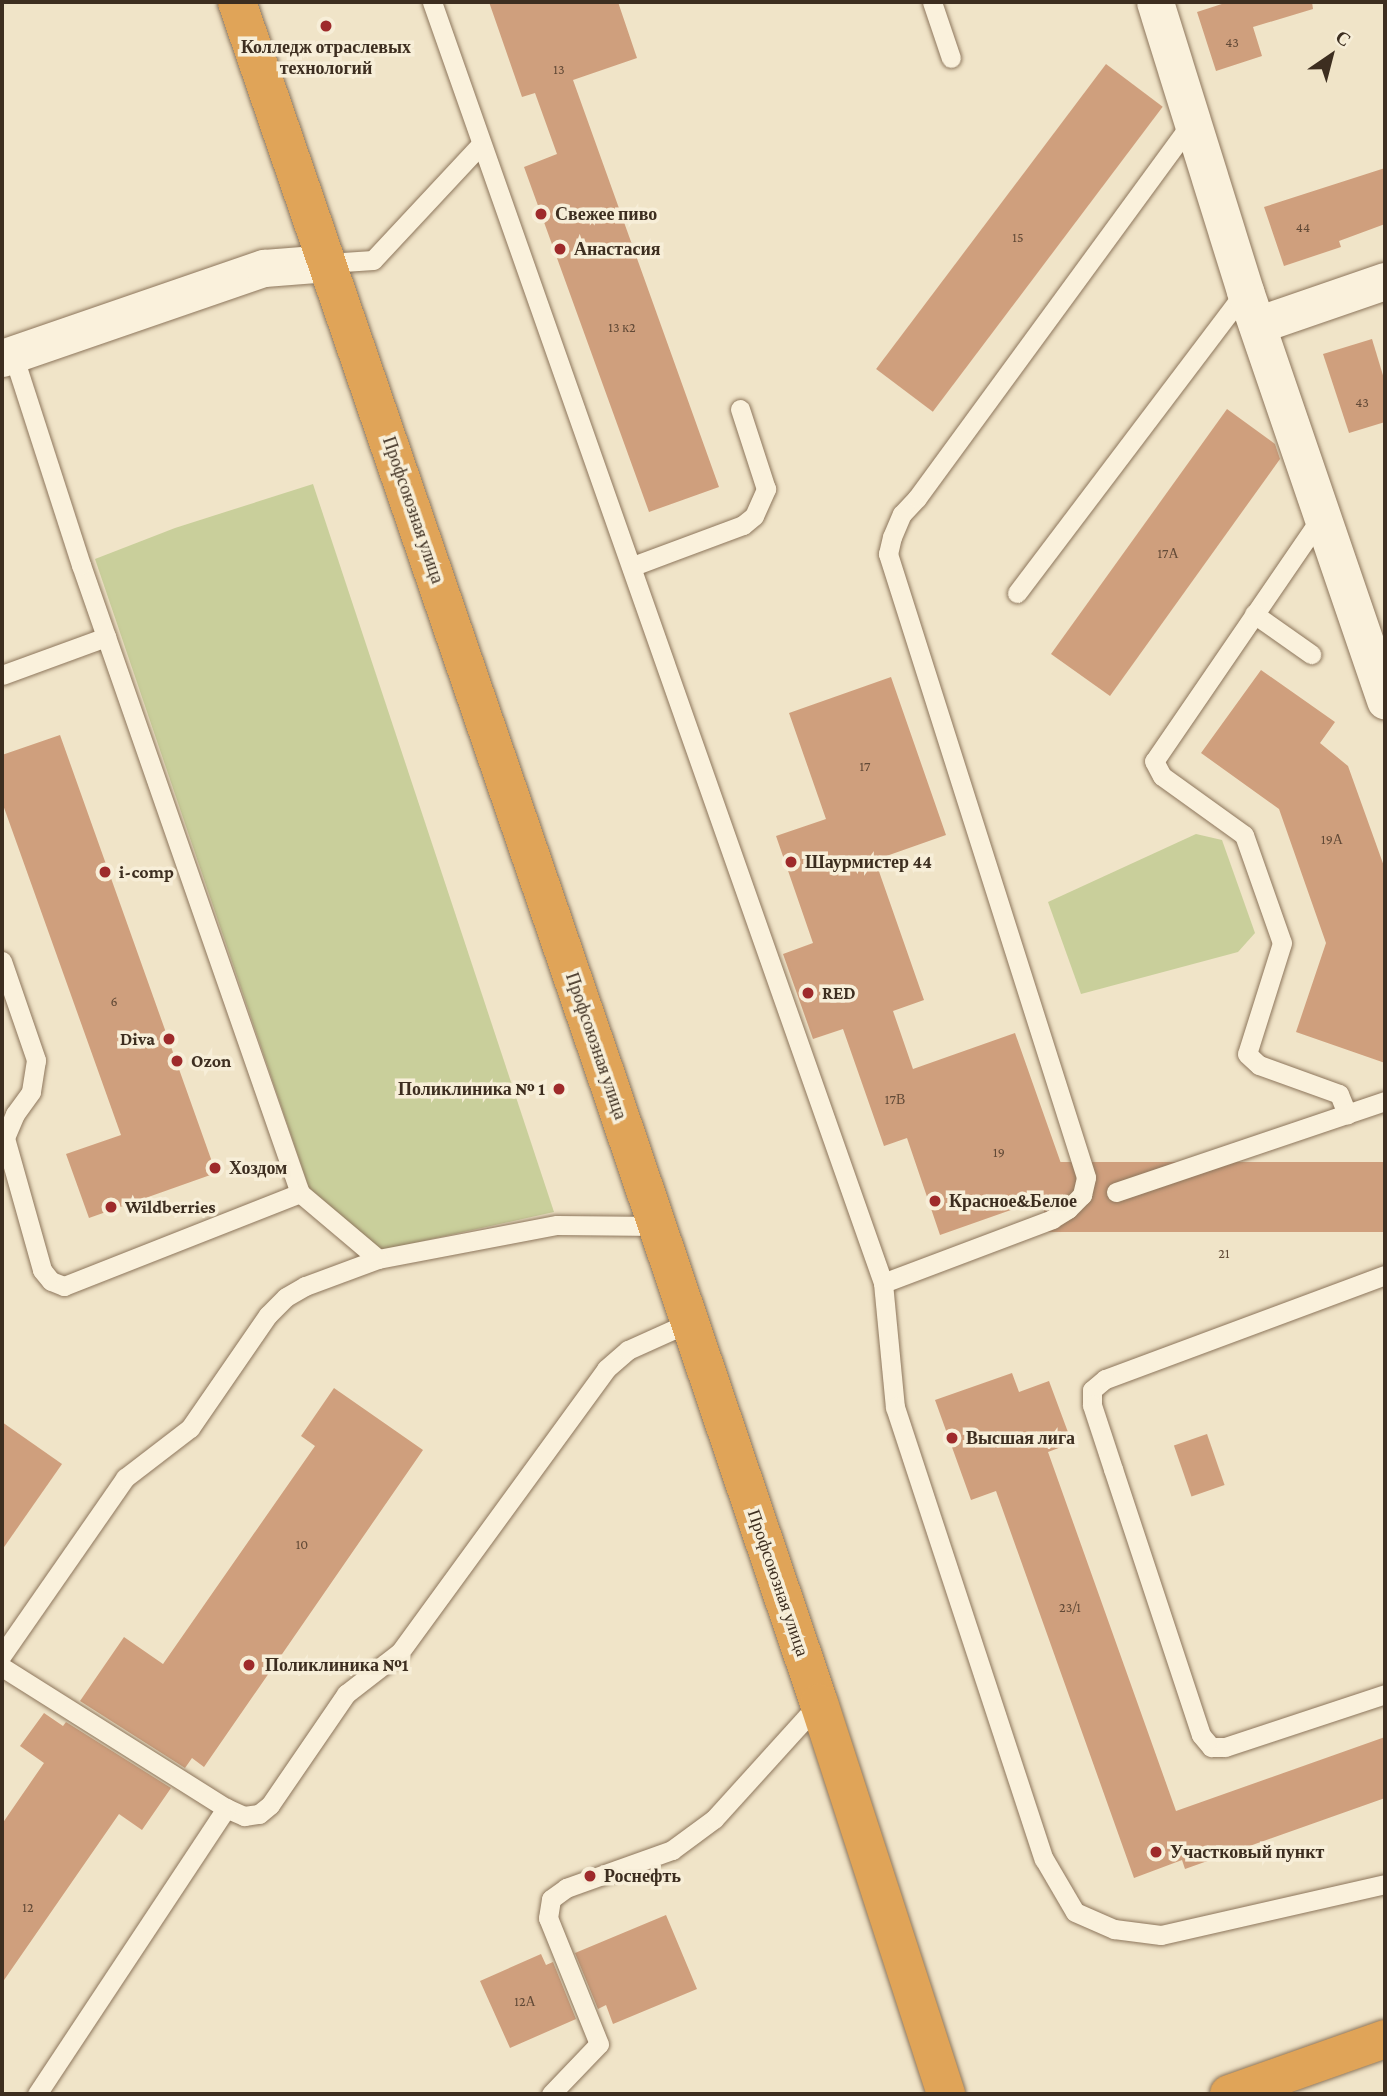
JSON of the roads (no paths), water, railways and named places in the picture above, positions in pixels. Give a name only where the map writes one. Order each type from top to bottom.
[{"type":"highway","name":"Профсоюзная улица","points":[[237,2],[690,1322],[946,2094]]},
{"type":"highway","points":[[1229,2094],[1385,2039]]},
{"type":"street","points":[[1155,2],[1251,308],[1383,686]]},
{"type":"street","points":[[7,356],[264,268],[328,263]]},
{"type":"street","points":[[1251,308],[1385,281]]},
{"type":"lane","points":[[432,2],[633,566],[883,1283],[895,1407],[1044,1859],[1075,1912],[1114,1928],[1161,1935],[1385,1884]]},
{"type":"lane","points":[[932,2],[951,58]]},
{"type":"lane","points":[[883,1283],[1052,1219],[1069,1209],[1082,1195],[1086,1177],[888,554],[892,537],[902,514],[1194,120]]},
{"type":"lane","points":[[328,263],[373,260],[481,144]]},
{"type":"lane","points":[[1017,593],[1251,308]]},
{"type":"lane","points":[[7,356],[300,1193],[378,1259]]},
{"type":"lane","points":[[633,566],[743,525],[754,516],[766,489],[740,410]]},
{"type":"lane","points":[[1322,516],[1157,755],[1156,769],[1244,835],[1282,943],[1247,1054],[1258,1065],[1339,1094],[1347,1114]]},
{"type":"lane","points":[[1254,614],[1311,654]]},
{"type":"lane","points":[[2,676],[106,637]]},
{"type":"lane","points":[[2,961],[36,1060],[31,1092],[15,1114],[5,1138],[42,1270],[51,1281],[64,1286],[300,1193]]},
{"type":"lane","points":[[1116,1192],[1385,1101]]},
{"type":"lane","points":[[2,1655],[125,1478],[190,1428],[268,1315],[286,1297],[304,1286],[378,1259],[557,1225],[657,1226]]},
{"type":"lane","points":[[1385,1275],[1105,1379],[1092,1390],[1092,1398],[1201,1735],[1211,1747],[1225,1747],[1385,1694]]},
{"type":"lane","points":[[2,1667],[226,1808],[244,1816],[259,1814],[270,1805],[346,1694],[400,1652],[606,1369],[628,1350],[690,1322]]},
{"type":"lane","points":[[551,2094],[599,2044],[548,1918],[551,1899],[566,1888],[672,1850],[714,1819],[818,1703]]},
{"type":"lane","points":[[37,2094],[226,1808]]},
{"type":"place","name":"Колледж отраслевых технологий","points":[[326,26]]},
{"type":"place","name":"Свежее пиво","points":[[541,214]]},
{"type":"place","name":"Анастасия","points":[[560,249]]},
{"type":"place","name":"Шаурмистер 44","points":[[791,862]]},
{"type":"place","name":"i-comp","points":[[105,872]]},
{"type":"place","name":"RED","points":[[808,993]]},
{"type":"place","name":"Diva","points":[[169,1039]]},
{"type":"place","name":"Ozon","points":[[177,1061]]},
{"type":"place","name":"Поликлиника № 1","points":[[559,1089]]},
{"type":"place","name":"Хоздом","points":[[215,1168]]},
{"type":"place","name":"Красное&Белое","points":[[935,1201]]},
{"type":"place","name":"Wildberries","points":[[111,1207]]},
{"type":"place","name":"Высшая лига","points":[[952,1438]]},
{"type":"place","name":"Поликлиника №1","points":[[249,1665]]},
{"type":"place","name":"Участковый пункт","points":[[1156,1852]]},
{"type":"place","name":"Роснефть","points":[[590,1876]]}]
